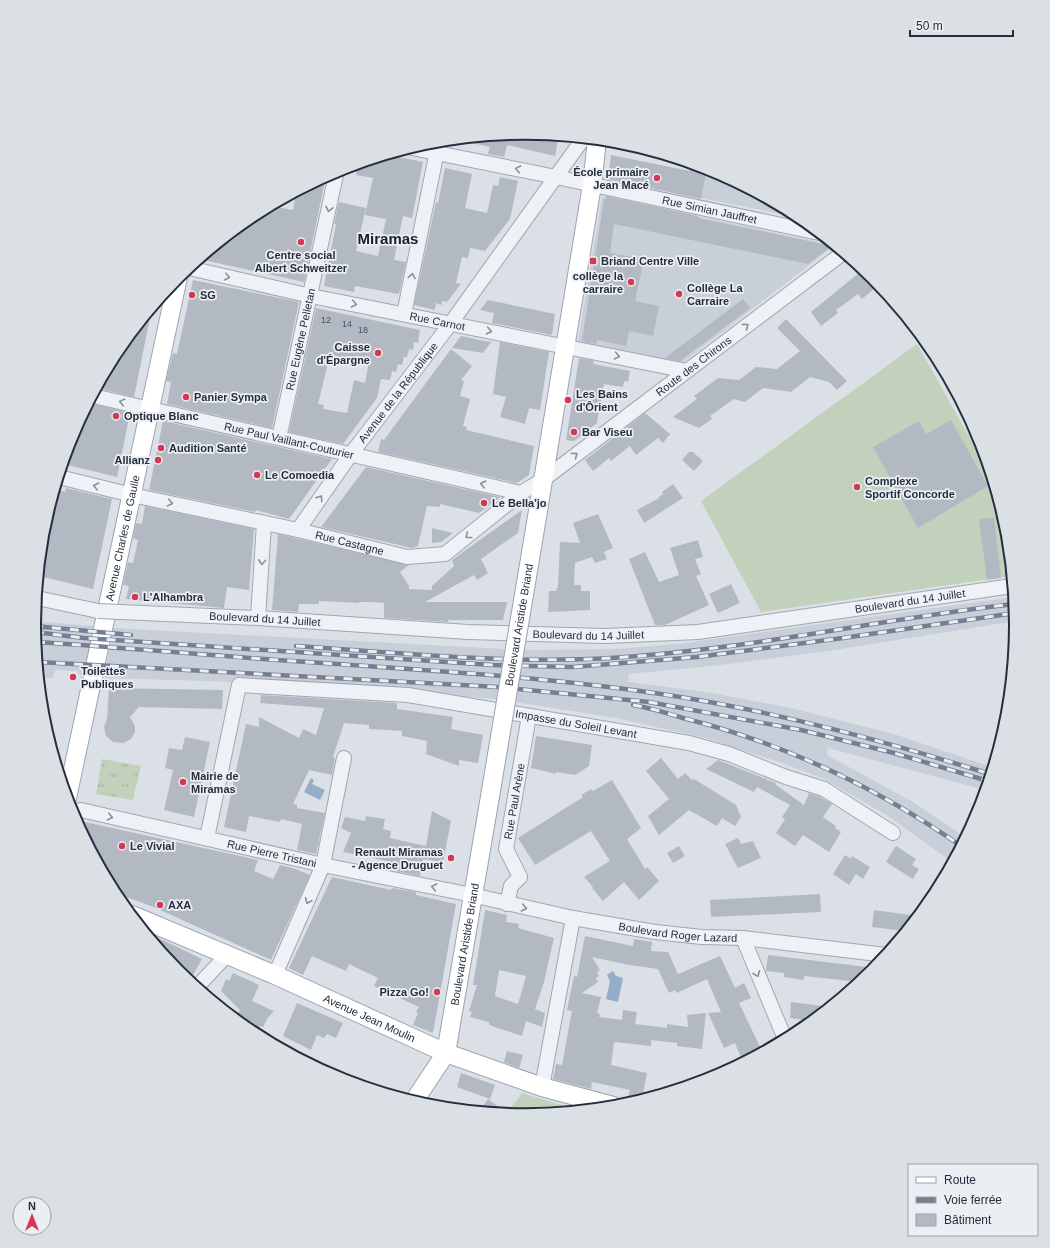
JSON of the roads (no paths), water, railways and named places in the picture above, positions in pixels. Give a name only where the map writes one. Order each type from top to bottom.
[{"type":"main road","name":"Boulevard Aristide Briand","points":[[417,1096],[446,1053],[544,479],[592,185],[596,145]]},
{"type":"main road","name":"Avenue Charles de Gaulle","points":[[69,787],[175,290]]},
{"type":"main road","name":"Avenue Jean Moulin","points":[[141,919],[275,975],[446,1053],[542,1087],[599,1102]]},
{"type":"street","name":"Avenue de la République","points":[[298,530],[350,454],[451,323],[580,143]]},
{"type":"street","points":[[404,314],[438,148]]},
{"type":"street","name":"Rue Simian Jauffret","points":[[440,148],[556,177],[808,232]]},
{"type":"street","name":"Rue Eugène Pelletan","points":[[279,438],[335,179]]},
{"type":"street","name":"Route des Chirons","points":[[544,479],[839,256]]},
{"type":"street","name":"Rue Carnot","points":[[196,270],[311,296],[687,371]]},
{"type":"street","name":"Rue Paul Vaillant-Couturier","points":[[98,397],[521,493]]},
{"type":"street","name":"Rue Castagne","points":[[64,478],[132,495],[298,530],[407,557],[445,554],[521,493],[544,479]]},
{"type":"street","points":[[258,618],[264,523]]},
{"type":"street","name":"Boulevard du 14 Juillet","points":[[42,599],[94,611],[258,618],[468,632],[605,636],[698,632],[1007,587]]},
{"type":"street","name":"Impasse du Soleil Levant","points":[[207,838],[239,686],[408,695],[689,743],[729,754],[824,789],[893,833]]},
{"type":"street","name":"Rue Paul Arène","points":[[507,904],[511,886],[520,877],[506,849],[529,716]]},
{"type":"street","points":[[275,975],[323,865],[344,758]]},
{"type":"street","name":"Rue Pierre Tristani","points":[[79,810],[323,865],[472,895]]},
{"type":"street","name":"Boulevard Roger Lazard","points":[[472,895],[573,918],[663,933],[702,937],[743,938],[878,954]]},
{"type":"street","points":[[542,1087],[573,918]]},
{"type":"street","points":[[743,938],[783,1033]]},
{"type":"street","points":[[201,983],[227,955]]},
{"type":"water","points":[[311,778],[314,780],[312,784],[325,790],[320,800],[304,792]]},
{"type":"water","points":[[613,971],[616,976],[623,978],[618,1002],[606,999],[610,981],[607,975]]},
{"type":"railway","points":[[296,646],[493,659],[533,660],[611,658],[712,648],[1008,605]]},
{"type":"railway","points":[[41,633],[84,638],[492,665],[573,667],[697,657],[1009,614]]},
{"type":"railway","points":[[41,627],[131,635]]},
{"type":"railway","points":[[42,642],[499,676],[587,684],[674,696],[754,711],[834,729],[985,773]]},
{"type":"railway","points":[[43,662],[498,687],[649,702],[801,730],[894,753],[983,780]]},
{"type":"railway","points":[[633,705],[720,728],[757,740],[828,769],[896,805],[956,843]]},
{"type":"place","name":"École primaire Jean Macé","points":[[657,178]]},
{"type":"place","name":"Centre social Albert Schweitzer","points":[[301,242]]},
{"type":"place","name":"Briand Centre Ville","points":[[593,261]]},
{"type":"place","name":"collège la carraire","points":[[631,282]]},
{"type":"place","name":"Collège La Carraire","points":[[679,294]]},
{"type":"place","name":"SG","points":[[192,295]]},
{"type":"place","name":"Caisse d'Épargne","points":[[378,353]]},
{"type":"place","name":"Panier Sympa","points":[[186,397]]},
{"type":"place","name":"Les Bains d'Ôrient","points":[[568,400]]},
{"type":"place","name":"Optique Blanc","points":[[116,416]]},
{"type":"place","name":"Bar Viseu","points":[[574,432]]},
{"type":"place","name":"Audition Santé","points":[[161,448]]},
{"type":"place","name":"Allianz","points":[[158,460]]},
{"type":"place","name":"Le Comoedia","points":[[257,475]]},
{"type":"place","name":"Complexe Sportif Concorde","points":[[857,487]]},
{"type":"place","name":"Le Bella'jo","points":[[484,503]]},
{"type":"place","name":"L'Alhambra","points":[[135,597]]},
{"type":"place","name":"Toilettes Publiques","points":[[73,677]]},
{"type":"place","name":"Mairie de Miramas","points":[[183,782]]},
{"type":"place","name":"Le Vivial","points":[[122,846]]},
{"type":"place","name":"Renault Miramas - Agence Druguet","points":[[451,858]]},
{"type":"place","name":"AXA","points":[[160,905]]},
{"type":"place","name":"Pizza Go!","points":[[437,992]]},
{"type":"district","name":"Miramas","points":[[388,239]]}]
